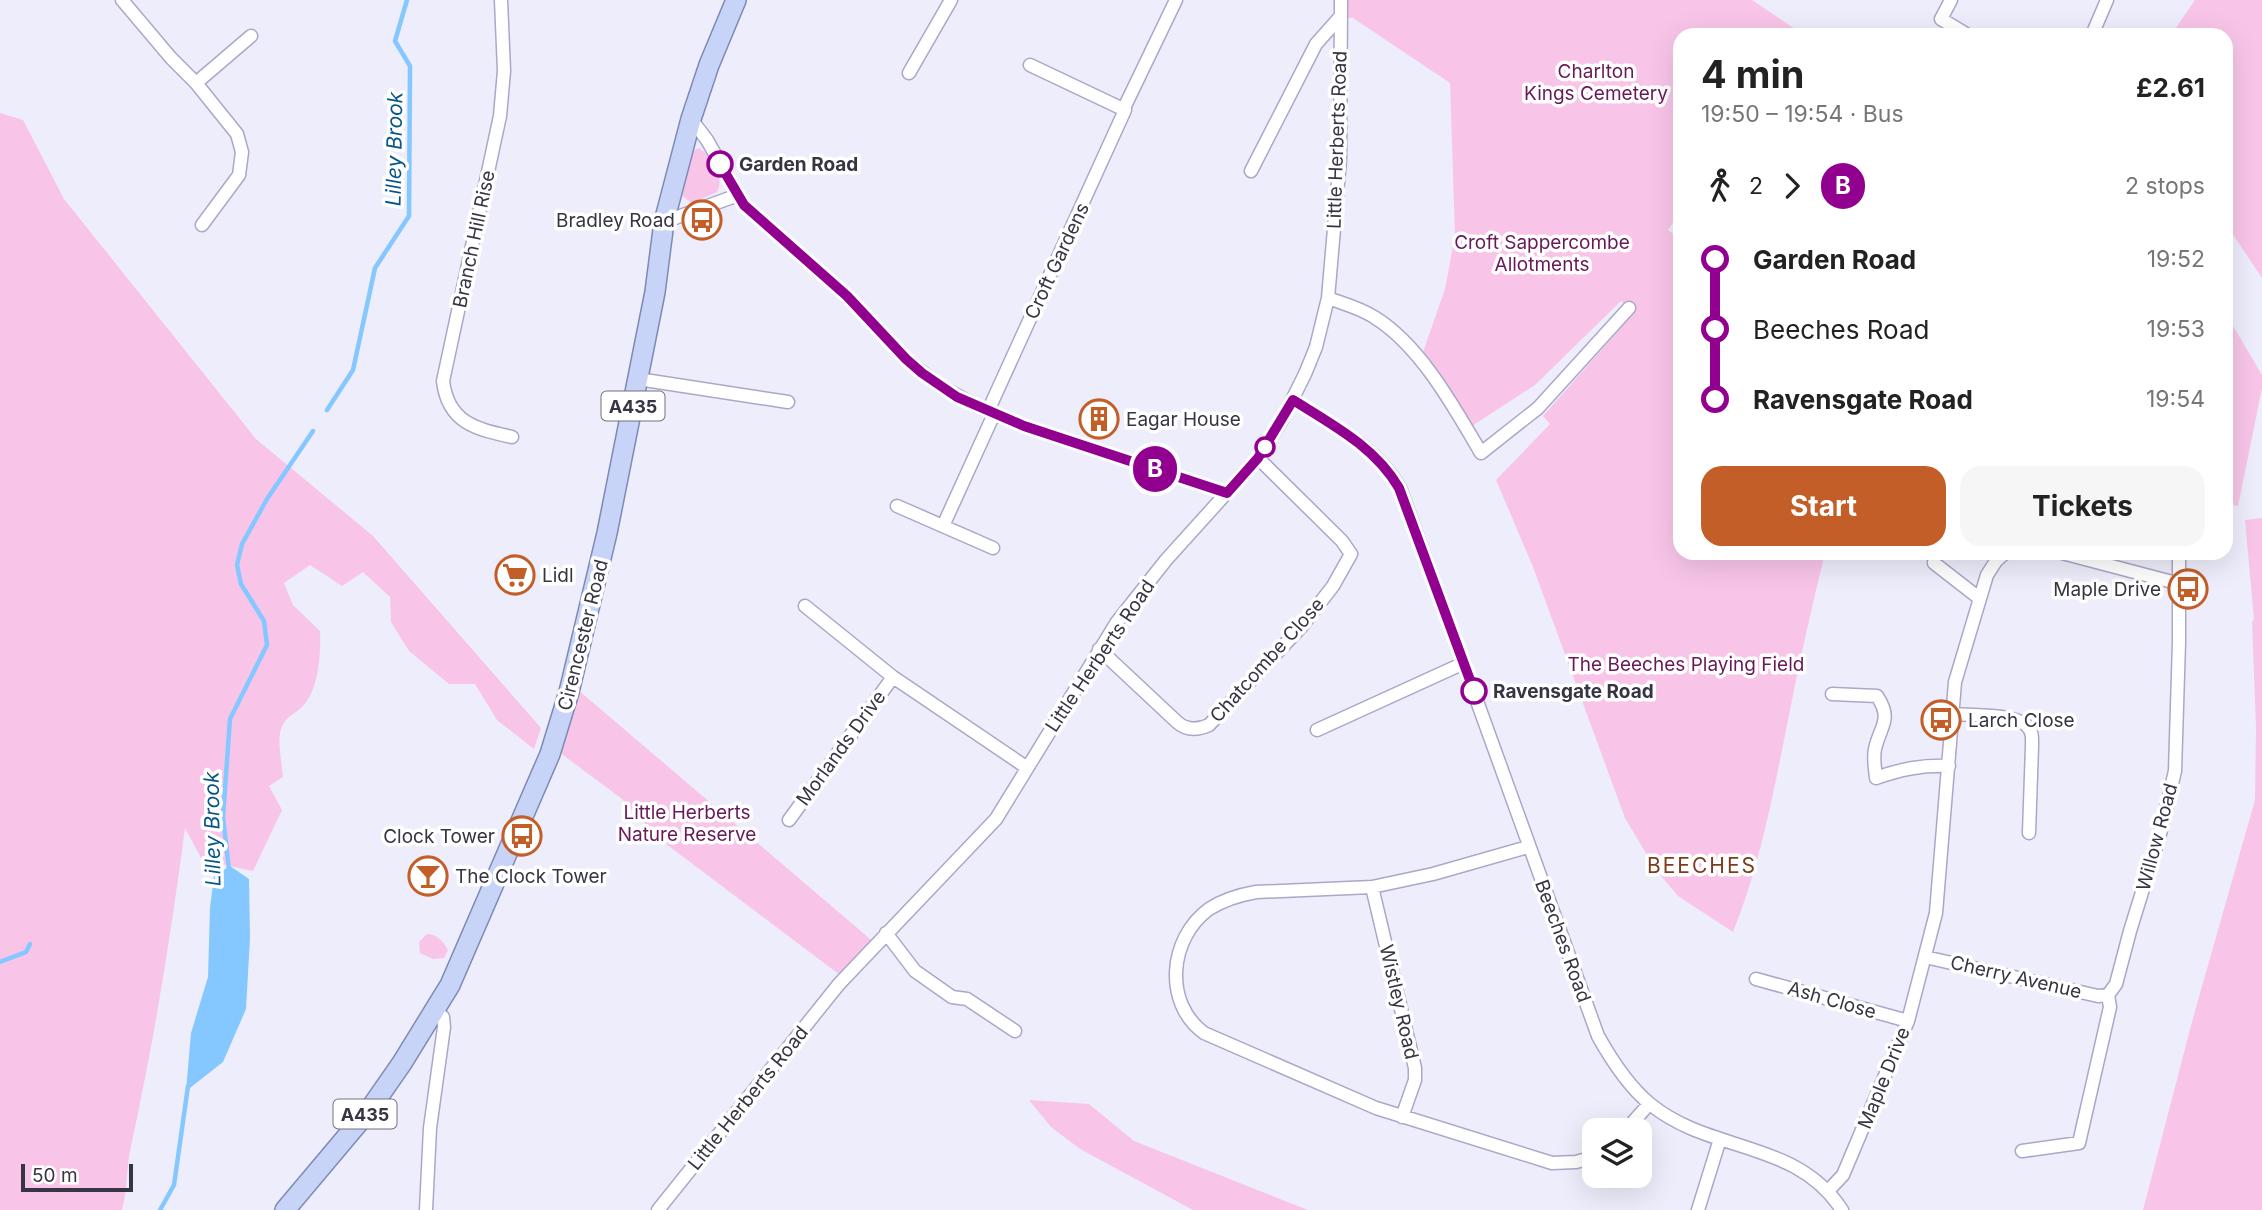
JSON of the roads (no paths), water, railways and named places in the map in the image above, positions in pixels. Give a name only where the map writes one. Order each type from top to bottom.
[{"type":"main road","name":"Cirencester Road","points":[[285,1210],[370,1109],[402,1063],[454,977],[555,742],[607,533],[655,292],[664,222],[691,119],[709,65],[736,0]]},
{"type":"street","points":[[122,0],[196,83],[237,134],[242,152],[239,175],[202,225]]},
{"type":"street","name":"Branch Hill Rise","points":[[501,0],[504,71],[500,116],[443,381],[451,406],[462,420],[477,428],[512,437]]},
{"type":"street","points":[[909,74],[951,0]]},
{"type":"street","points":[[1125,110],[1176,0]]},
{"type":"street","points":[[1125,110],[1130,108],[1182,0]]},
{"type":"street","name":"Little Herberts Road","points":[[658,1210],[839,984],[996,819],[1117,622],[1166,560],[1258,458],[1293,400],[1316,347],[1328,298],[1340,160],[1341,0]]},
{"type":"street","points":[[1951,0],[1941,19],[1956,28]]},
{"type":"street","points":[[2095,28],[2106,0]]},
{"type":"street","points":[[1251,171],[1316,44],[1340,18]]},
{"type":"street","points":[[196,83],[251,36]]},
{"type":"street","points":[[1030,65],[1125,110]]},
{"type":"street","name":"Croft Gardens","points":[[991,413],[1125,110]]},
{"type":"street","points":[[691,119],[752,213],[847,296],[922,373],[957,397],[1024,426],[1227,493]]},
{"type":"street","points":[[664,222],[738,195]]},
{"type":"street","points":[[1328,298],[1373,317],[1404,341],[1446,396],[1481,453],[1538,408],[1629,308]]},
{"type":"street","points":[[638,379],[788,402]]},
{"type":"street","name":"Beeches Road","points":[[1293,400],[1364,446],[1385,465],[1405,499],[1598,1036],[1622,1074],[1649,1104],[1680,1123],[1786,1161],[1808,1173],[1828,1191],[1842,1210]]},
{"type":"street","points":[[943,526],[991,413]]},
{"type":"street","name":"Chatcombe Close","points":[[1100,649],[1182,726],[1195,729],[1209,725],[1302,626],[1333,586],[1351,554],[1342,541],[1258,458]]},
{"type":"street","points":[[897,506],[993,548]]},
{"type":"street","points":[[1934,560],[1934,563],[1979,598]]},
{"type":"street","name":"Maple Drive","points":[[1828,1191],[1843,1175],[1908,1021],[1925,957],[1936,913],[1955,682],[1979,598],[1993,560]]},
{"type":"street","points":[[2089,560],[2180,584]]},
{"type":"street","name":"Willow Road","points":[[2022,1150],[2079,1143],[2110,1007],[2108,995],[2116,985],[2160,834],[2175,771],[2179,560]]},
{"type":"street","name":"Morlands Drive","points":[[805,606],[893,677],[1026,767]]},
{"type":"street","points":[[1317,730],[1464,663]]},
{"type":"street","name":"Morlands Drive","points":[[789,820],[893,677]]},
{"type":"street","points":[[1832,694],[1877,696],[1882,703],[1885,719],[1874,751],[1876,778],[1903,768],[1949,766]]},
{"type":"street","points":[[1951,714],[2016,720],[2030,729],[2032,746],[2029,833]]},
{"type":"street","points":[[1528,846],[1444,871],[1372,887],[1256,892],[1219,903],[1201,916],[1186,934],[1177,956],[1176,981],[1182,1006],[1204,1034],[1402,1117],[1552,1163],[1582,1160]]},
{"type":"street","name":"Wistley Road","points":[[1372,887],[1415,1068],[1415,1080],[1402,1117]]},
{"type":"street","points":[[886,933],[915,971],[952,997],[967,999],[1015,1031]]},
{"type":"street","name":"Cherry Avenue","points":[[1925,957],[2098,996],[2108,995]]},
{"type":"street","name":"Ash Close","points":[[1756,979],[1908,1021]]},
{"type":"street","points":[[426,1210],[430,1128],[444,1027],[443,1017],[434,1010]]},
{"type":"street","points":[[1637,1118],[1649,1104]]},
{"type":"street","points":[[1698,1210],[1720,1139]]},
{"type":"water","points":[[230,866],[249,879],[250,938],[246,1009],[223,1062],[186,1091],[191,1033],[208,977],[214,876]]},
{"type":"waterway","name":"Lilley Brook","points":[[327,410],[353,370],[375,268],[409,216],[410,66],[395,41],[407,0]]},
{"type":"waterway","name":"Lilley Brook","points":[[229,870],[223,817],[230,719],[267,645],[264,621],[241,584],[237,565],[242,544],[267,499],[313,431]]},
{"type":"waterway","points":[[0,962],[26,952],[30,944]]},
{"type":"waterway","name":"Lilley Brook","points":[[160,1210],[174,1185],[188,1086]]},
{"type":"place","name":"Garden Road","points":[[720,164]]},
{"type":"place","name":"Bradley Road","points":[[702,220]]},
{"type":"place","name":"Eagar House","points":[[1099,419]]},
{"type":"place","name":"Lidl","points":[[515,575]]},
{"type":"place","name":"Maple Drive","points":[[2188,589]]},
{"type":"place","name":"Ravensgate Road","points":[[1474,691]]},
{"type":"place","name":"Larch Close","points":[[1941,720]]},
{"type":"place","name":"Clock Tower","points":[[522,836]]},
{"type":"place","name":"The Clock Tower","points":[[428,876]]},
{"type":"district","name":"BEECHES","points":[[1702,865]]},
{"type":"park label","name":"Charlton Kings Cemetery","points":[[1596,82]]},
{"type":"park label","name":"Croft Sappercombe Allotments","points":[[1542,253]]},
{"type":"park label","name":"The Beeches Playing Field","points":[[1686,664]]},
{"type":"park label","name":"Little Herberts Nature Reserve","points":[[687,823]]}]
